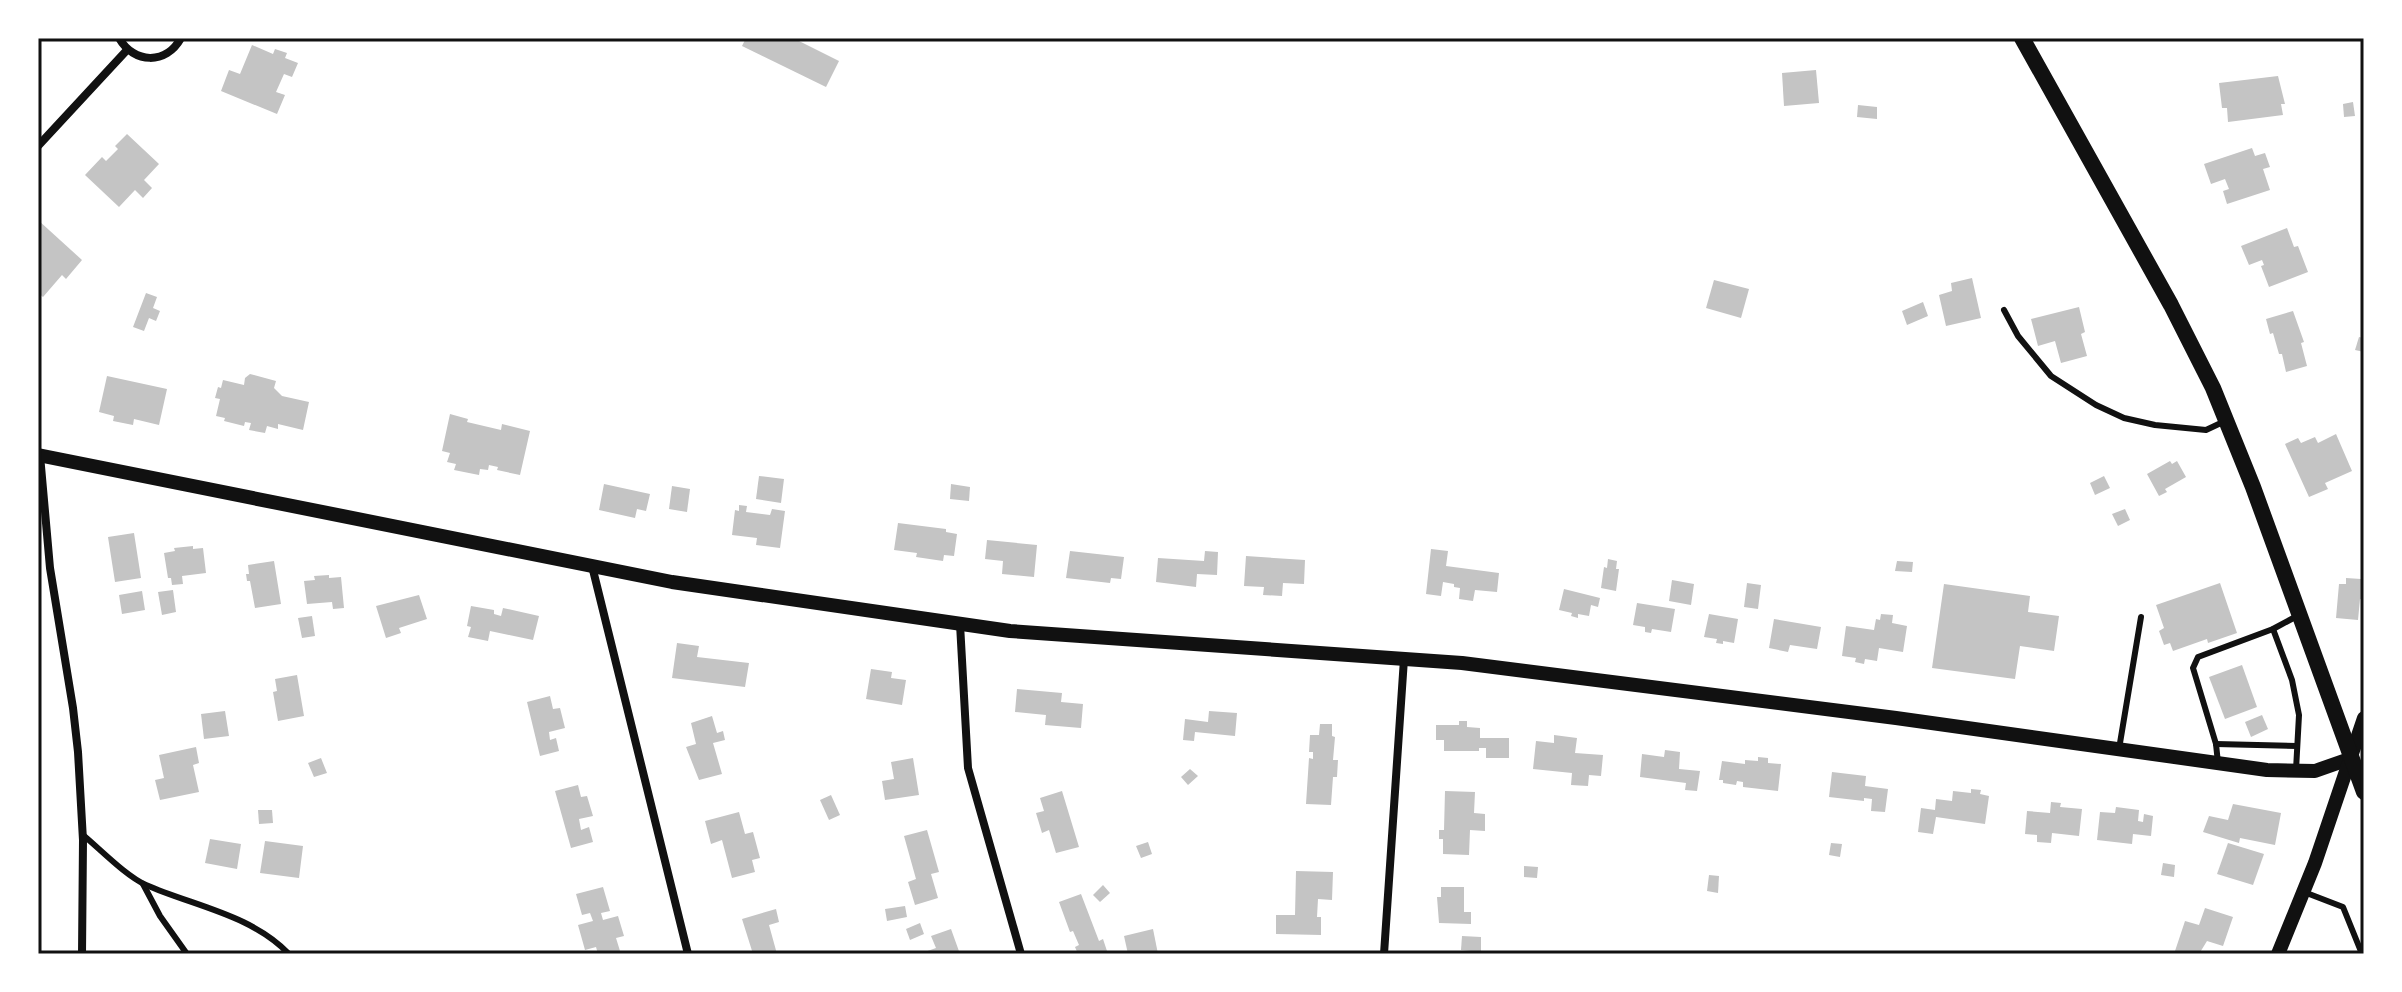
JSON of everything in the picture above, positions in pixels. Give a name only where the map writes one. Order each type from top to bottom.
[{"type":"main road","points":[[2022,38],[2171,305],[2226,420],[2364,792]]},
{"type":"street","points":[[119,38],[135,55],[155,59],[174,49],[181,38]]},
{"type":"street","points":[[38,146],[127,50]]},
{"type":"street","points":[[82,954],[83,835],[73,708],[50,568],[39,455],[672,582],[1010,631],[1477,665],[2267,770],[2315,771],[2352,758]]},
{"type":"street","points":[[592,566],[688,954]]},
{"type":"street","points":[[960,624],[968,768],[1021,954]]},
{"type":"street","points":[[1384,954],[1404,659]]},
{"type":"street","points":[[2278,954],[2352,758],[2364,718]]},
{"type":"lane","points":[[2004,310],[2018,336],[2051,376],[2096,405],[2124,418],[2180,429],[2206,430],[2226,420]]},
{"type":"lane","points":[[2218,763],[2216,744],[2193,668],[2198,657],[2273,629],[2300,615]]},
{"type":"lane","points":[[2119,749],[2141,617]]},
{"type":"lane","points":[[2273,629],[2292,680],[2299,715],[2296,770]]},
{"type":"lane","points":[[2216,744],[2297,746]]},
{"type":"lane","points":[[83,835],[143,884],[194,901],[268,935],[289,954]]},
{"type":"lane","points":[[143,884],[160,916],[187,954]]},
{"type":"lane","points":[[2303,892],[2343,907],[2362,954]]},
{"type":"building","points":[[746,38],[793,38],[839,61],[826,87],[742,46]]},
{"type":"building","points":[[252,45],[273,54],[275,49],[287,53],[285,58],[298,63],[292,77],[284,74],[276,92],[285,95],[277,114],[221,91],[229,70],[240,74]]},
{"type":"building","points":[[1816,70],[1819,103],[1784,106],[1782,73]]},
{"type":"building","points":[[2278,76],[2285,104],[2281,104],[2283,115],[2228,122],[2227,108],[2222,108],[2219,83]]},
{"type":"building","points":[[2353,102],[2355,116],[2344,117],[2343,104]]},
{"type":"building","points":[[1858,105],[1877,107],[1877,119],[1857,117]]},
{"type":"building","points":[[127,134],[159,164],[144,180],[152,188],[143,198],[135,190],[119,207],[85,175],[102,157],[106,161]]},
{"type":"building","points":[[2252,148],[2255,156],[2265,153],[2270,167],[2263,169],[2270,190],[2227,204],[2223,191],[2229,189],[2225,179],[2211,184],[2204,164]]},
{"type":"building","points":[[38,220],[82,260],[66,279],[62,275],[43,297],[38,293]]},
{"type":"building","points":[[2287,228],[2308,272],[2269,287],[2261,266],[2264,265],[2262,260],[2249,265],[2241,246]]},
{"type":"building","points":[[1972,278],[1981,318],[1946,326],[1939,295],[1952,291],[1951,283]]},
{"type":"building","points":[[1714,280],[1749,289],[1741,318],[1706,308]]},
{"type":"building","points":[[146,293],[157,297],[153,308],[160,311],[156,321],[149,318],[144,331],[133,327]]},
{"type":"building","points":[[1923,302],[1928,316],[1907,325],[1902,311]]},
{"type":"building","points":[[2079,307],[2087,356],[2061,363],[2055,341],[2038,346],[2031,319]]},
{"type":"building","points":[[2293,311],[2304,342],[2301,343],[2307,366],[2286,372],[2282,354],[2279,354],[2266,319]]},
{"type":"building","points":[[2359,337],[2364,338],[2364,352],[2355,350]]},
{"type":"building","points":[[250,374],[276,381],[274,388],[282,396],[309,402],[303,430],[278,424],[278,429],[267,426],[265,433],[249,430],[251,423],[245,422],[244,426],[216,416],[220,399],[215,398],[223,380],[244,385],[245,378]]},
{"type":"building","points":[[107,376],[167,389],[159,425],[134,419],[133,425],[113,421],[114,416],[99,412]]},
{"type":"building","points":[[450,414],[468,419],[467,422],[501,430],[502,424],[530,431],[520,475],[489,465],[488,470],[480,469],[479,475],[454,470],[456,464],[447,462],[450,453],[442,451]]},
{"type":"building","points":[[2336,434],[2352,471],[2325,483],[2328,489],[2309,497],[2285,444],[2298,438],[2301,443],[2315,437],[2318,443]]},
{"type":"building","points":[[2170,461],[2172,464],[2177,461],[2186,477],[2159,496],[2147,474]]},
{"type":"building","points":[[759,476],[784,479],[781,503],[756,499]]},
{"type":"building","points":[[2104,476],[2110,488],[2095,495],[2090,483]]},
{"type":"building","points":[[604,484],[650,494],[646,511],[637,509],[635,518],[599,510]]},
{"type":"building","points":[[951,484],[970,487],[969,501],[950,499]]},
{"type":"building","points":[[672,486],[690,489],[687,512],[669,509]]},
{"type":"building","points":[[739,505],[747,506],[746,512],[770,515],[772,509],[785,511],[780,548],[756,545],[757,538],[732,535],[735,510],[739,511]]},
{"type":"building","points":[[2125,509],[2130,520],[2118,526],[2112,514]]},
{"type":"building","points":[[898,523],[946,529],[946,532],[957,534],[954,556],[944,555],[943,561],[894,550]]},
{"type":"building","points":[[134,533],[141,578],[115,582],[108,537]]},
{"type":"building","points":[[987,540],[1037,545],[1034,577],[1002,574],[1003,561],[985,559]]},
{"type":"building","points":[[193,546],[193,549],[203,548],[206,573],[182,576],[183,584],[172,585],[164,553],[175,551],[174,548]]},
{"type":"building","points":[[1431,549],[1448,551],[1446,566],[1499,573],[1497,592],[1475,590],[1473,601],[1459,599],[1460,588],[1443,582],[1441,596],[1426,594]]},
{"type":"building","points":[[1070,551],[1124,557],[1121,579],[1111,578],[1110,583],[1066,578]]},
{"type":"building","points":[[1205,551],[1218,552],[1217,575],[1197,574],[1196,587],[1156,582],[1158,558],[1204,561]]},
{"type":"building","points":[[1246,556],[1305,560],[1304,584],[1283,583],[1282,596],[1263,595],[1264,587],[1244,586]]},
{"type":"building","points":[[1608,559],[1617,561],[1616,569],[1619,569],[1616,591],[1601,588]]},
{"type":"building","points":[[274,561],[281,604],[255,608],[250,581],[247,581],[248,565]]},
{"type":"building","points":[[1897,561],[1913,562],[1912,572],[1895,571]]},
{"type":"building","points":[[2362,571],[2364,600],[2360,599],[2358,620],[2336,618],[2339,584],[2346,584],[2346,578],[2361,579]]},
{"type":"building","points":[[329,575],[329,578],[341,577],[344,608],[333,609],[332,602],[307,604],[304,581],[315,580],[314,576]]},
{"type":"building","points":[[1672,580],[1694,584],[1691,605],[1669,601]]},
{"type":"building","points":[[1747,583],[1761,585],[1758,609],[1744,607]]},
{"type":"building","points":[[2220,583],[2237,633],[2173,651],[2170,643],[2164,645],[2159,631],[2164,628],[2156,605]]},
{"type":"building","points":[[1944,584],[2030,596],[2028,612],[2059,616],[2054,651],[2020,646],[2015,679],[1932,668]]},
{"type":"building","points":[[1564,589],[1600,598],[1598,607],[1591,605],[1589,616],[1578,614],[1578,618],[1559,610]]},
{"type":"building","points":[[173,590],[176,612],[162,615],[158,592]]},
{"type":"building","points":[[142,591],[145,610],[122,614],[119,595]]},
{"type":"building","points":[[419,595],[427,619],[399,628],[401,633],[386,638],[376,606]]},
{"type":"building","points":[[1637,603],[1675,609],[1671,632],[1652,629],[1651,633],[1645,632],[1645,627],[1633,625]]},
{"type":"building","points":[[471,606],[494,610],[494,614],[501,616],[503,608],[539,616],[533,640],[490,631],[488,641],[468,637]]},
{"type":"building","points":[[1709,614],[1738,619],[1734,643],[1716,643],[1717,639],[1704,637]]},
{"type":"building","points":[[1881,614],[1893,615],[1892,623],[1907,626],[1903,652],[1879,648],[1877,661],[1865,659],[1864,664],[1855,662],[1856,658],[1842,656],[1846,626],[1874,630],[1876,619],[1880,620]]},
{"type":"building","points":[[312,616],[315,636],[302,638],[298,618]]},
{"type":"building","points":[[1774,619],[1821,627],[1817,649],[1790,645],[1788,652],[1769,648]]},
{"type":"building","points":[[677,643],[699,646],[697,657],[749,663],[745,687],[672,678]]},
{"type":"building","points":[[2242,665],[2257,707],[2225,719],[2209,677]]},
{"type":"building","points":[[871,669],[892,672],[891,678],[906,680],[902,705],[866,699]]},
{"type":"building","points":[[297,675],[304,716],[278,721],[273,692],[277,691],[275,679]]},
{"type":"building","points":[[1017,689],[1062,693],[1061,702],[1083,704],[1081,728],[1045,725],[1046,715],[1015,712]]},
{"type":"building","points":[[550,696],[553,709],[560,708],[565,728],[549,732],[550,740],[556,738],[559,751],[540,756],[527,702]]},
{"type":"building","points":[[225,711],[229,736],[204,739],[201,714]]},
{"type":"building","points":[[1209,711],[1237,713],[1235,736],[1195,732],[1194,741],[1183,740],[1185,719],[1208,722]]},
{"type":"building","points":[[2262,715],[2268,729],[2251,737],[2245,722]]},
{"type":"building","points":[[712,716],[717,733],[723,731],[725,740],[713,743],[722,774],[699,780],[686,747],[696,744],[691,723]]},
{"type":"building","points":[[1459,721],[1467,721],[1467,727],[1480,728],[1480,738],[1509,738],[1509,758],[1486,758],[1486,748],[1479,748],[1479,751],[1444,751],[1444,740],[1436,740],[1436,725],[1459,725]]},
{"type":"building","points":[[1320,724],[1332,724],[1332,736],[1335,737],[1333,760],[1338,760],[1337,777],[1333,777],[1331,805],[1306,804],[1309,758],[1313,759],[1313,752],[1309,752],[1310,735],[1319,735]]},
{"type":"building","points":[[1554,735],[1577,738],[1575,753],[1603,755],[1601,776],[1589,775],[1588,786],[1571,785],[1572,773],[1533,769],[1536,741],[1554,743]]},
{"type":"building","points":[[196,747],[199,763],[193,765],[199,792],[160,800],[155,780],[164,778],[159,755]]},
{"type":"building","points":[[1665,750],[1680,752],[1679,769],[1700,771],[1697,791],[1685,790],[1686,783],[1640,777],[1642,754],[1664,757]]},
{"type":"building","points":[[1758,757],[1768,758],[1768,763],[1781,764],[1778,791],[1743,787],[1743,782],[1737,781],[1736,785],[1719,780],[1722,761],[1745,764],[1745,760],[1758,761]]},
{"type":"building","points":[[321,758],[327,773],[314,777],[308,763]]},
{"type":"building","points":[[913,758],[919,795],[885,800],[882,781],[894,779],[891,762]]},
{"type":"building","points":[[1190,769],[1198,776],[1188,785],[1181,777]]},
{"type":"building","points":[[1832,772],[1866,776],[1865,786],[1888,789],[1885,812],[1871,811],[1872,799],[1829,797]]},
{"type":"building","points":[[578,785],[581,797],[587,796],[593,816],[579,819],[581,830],[589,827],[593,842],[571,848],[555,791]]},
{"type":"building","points":[[1971,789],[1981,790],[1980,794],[1989,796],[1985,824],[1936,817],[1933,834],[1918,832],[1921,808],[1935,810],[1936,799],[1952,801],[1953,791],[1971,793]]},
{"type":"building","points":[[1062,791],[1079,847],[1056,853],[1049,830],[1042,833],[1036,813],[1044,811],[1040,798]]},
{"type":"building","points":[[1445,791],[1475,792],[1474,813],[1485,814],[1485,831],[1470,830],[1469,855],[1443,854],[1443,839],[1439,839],[1439,830],[1444,830]]},
{"type":"building","points":[[831,795],[840,815],[829,820],[820,800]]},
{"type":"building","points":[[2051,802],[2061,803],[2060,807],[2082,809],[2079,836],[2052,833],[2051,843],[2037,842],[2037,835],[2025,834],[2027,811],[2050,813]]},
{"type":"building","points":[[2233,804],[2281,813],[2275,845],[2240,838],[2239,843],[2203,832],[2209,816],[2228,820]]},
{"type":"building","points":[[2116,807],[2139,810],[2138,821],[2143,822],[2144,814],[2153,816],[2151,836],[2133,834],[2132,844],[2097,840],[2100,812],[2115,813]]},
{"type":"building","points":[[258,810],[272,810],[273,823],[259,824]]},
{"type":"building","points":[[739,812],[745,834],[753,832],[760,858],[752,860],[755,872],[732,878],[722,840],[711,844],[705,821]]},
{"type":"building","points":[[927,830],[939,872],[931,874],[938,898],[915,905],[908,882],[916,879],[904,836]]},
{"type":"building","points":[[210,839],[241,844],[237,869],[205,863]]},
{"type":"building","points":[[265,841],[303,846],[299,878],[260,873]]},
{"type":"building","points":[[1148,842],[1152,854],[1141,858],[1136,846]]},
{"type":"building","points":[[1831,843],[1842,844],[1840,857],[1829,855]]},
{"type":"building","points":[[2228,843],[2264,854],[2253,885],[2217,874]]},
{"type":"building","points":[[2163,863],[2175,865],[2174,877],[2161,875]]},
{"type":"building","points":[[1524,866],[1538,867],[1537,878],[1524,877]]},
{"type":"building","points":[[1296,871],[1333,872],[1332,900],[1318,899],[1317,917],[1321,917],[1321,935],[1276,934],[1276,915],[1295,915]]},
{"type":"building","points":[[1709,875],[1719,876],[1718,893],[1707,891]]},
{"type":"building","points":[[1103,885],[1110,893],[1100,902],[1093,895]]},
{"type":"building","points":[[603,887],[610,911],[601,913],[603,920],[618,916],[624,936],[616,938],[620,951],[598,954],[596,947],[585,950],[578,925],[593,921],[590,913],[582,915],[576,894]]},
{"type":"building","points":[[1441,887],[1464,887],[1464,912],[1471,912],[1471,924],[1439,923],[1437,897],[1441,897]]},
{"type":"building","points":[[1081,894],[1099,941],[1103,939],[1108,954],[1078,954],[1075,947],[1079,945],[1073,931],[1070,932],[1059,902]]},
{"type":"building","points":[[905,906],[907,917],[887,921],[885,909]]},
{"type":"building","points":[[2205,908],[2233,917],[2223,946],[2207,941],[2199,954],[2174,954],[2185,921],[2199,925]]},
{"type":"building","points":[[776,909],[779,922],[769,925],[777,954],[753,954],[742,919]]},
{"type":"building","points":[[920,923],[924,934],[910,940],[906,929]]},
{"type":"building","points":[[951,929],[960,954],[919,954],[936,948],[931,936]]},
{"type":"building","points":[[1153,929],[1158,954],[1128,954],[1124,936]]},
{"type":"building","points":[[1462,936],[1481,937],[1481,952],[1461,950]]}]
